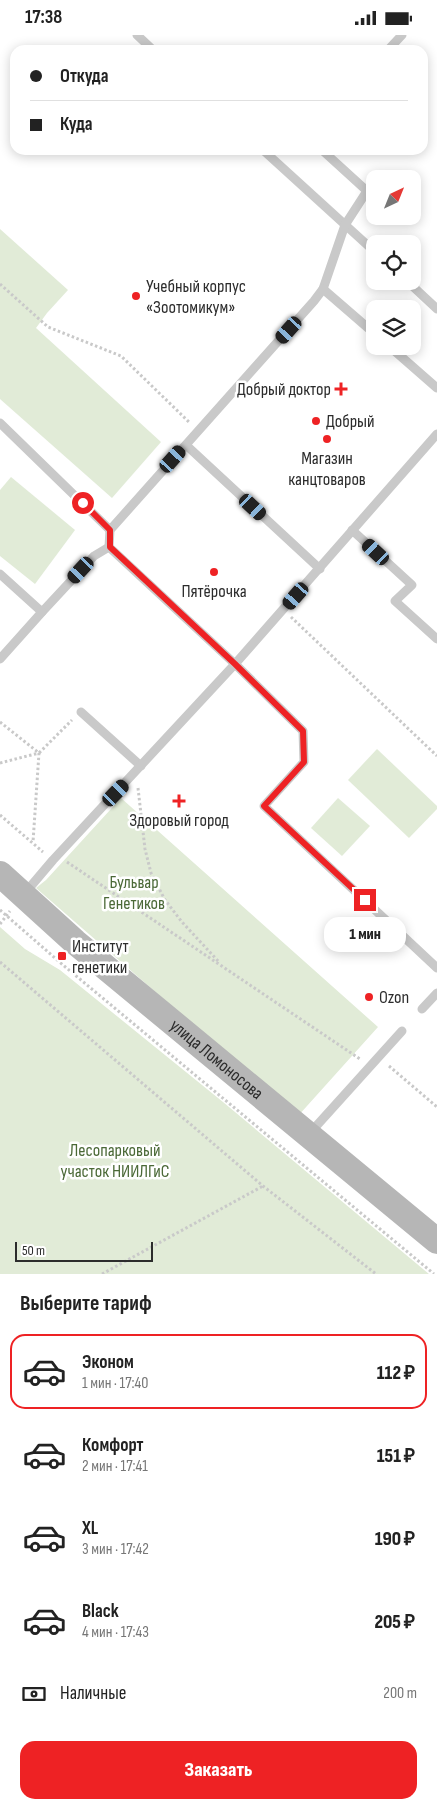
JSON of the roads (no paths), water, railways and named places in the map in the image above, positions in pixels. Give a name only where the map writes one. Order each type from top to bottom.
[{"type":"main road","name":"улица Ломоносова","points":[[0,874],[75,942],[436,1237]]},
{"type":"lane","points":[[137,35],[148,45]]},
{"type":"lane","points":[[393,45],[402,35]]},
{"type":"lane","points":[[268,155],[366,244]]},
{"type":"lane","points":[[327,155],[367,191],[345,225],[323,289],[110,530],[110,547],[235,664],[303,731],[304,762],[264,806],[437,968]]},
{"type":"lane","points":[[323,289],[366,326]]},
{"type":"lane","points":[[417,290],[437,309]]},
{"type":"lane","points":[[399,355],[437,388]]},
{"type":"lane","points":[[0,423],[110,530]]},
{"type":"lane","points":[[24,895],[53,860],[284,610],[352,529],[437,434]]},
{"type":"lane","points":[[186,445],[320,569]]},
{"type":"lane","points":[[352,529],[412,585],[395,601],[437,639]]},
{"type":"lane","points":[[0,659],[94,556],[110,547]]},
{"type":"lane","points":[[0,574],[42,612]]},
{"type":"lane","points":[[81,712],[141,766]]},
{"type":"lane","points":[[422,1009],[437,993]]},
{"type":"lane","points":[[309,1135],[402,1031]]},
{"type":"place","name":"Учебный корпус «Зоотомикум»","points":[[136,296]]},
{"type":"place","name":"Добрый доктор","points":[[341,389]]},
{"type":"place","name":"Добрый","points":[[316,421]]},
{"type":"place","name":"Магазин канцтоваров","points":[[327,439]]},
{"type":"place","name":"Пятёрочка","points":[[214,572]]},
{"type":"place","name":"Здоровый город","points":[[179,801]]},
{"type":"place","name":"Институт генетики","points":[[62,956]]},
{"type":"place","name":"Ozon","points":[[369,997]]},
{"type":"park label","name":"Бульвар Генетиков","points":[[134,892]]},
{"type":"park label","name":"Лесопарковый участок НИИЛГиС","points":[[115,1160]]}]
